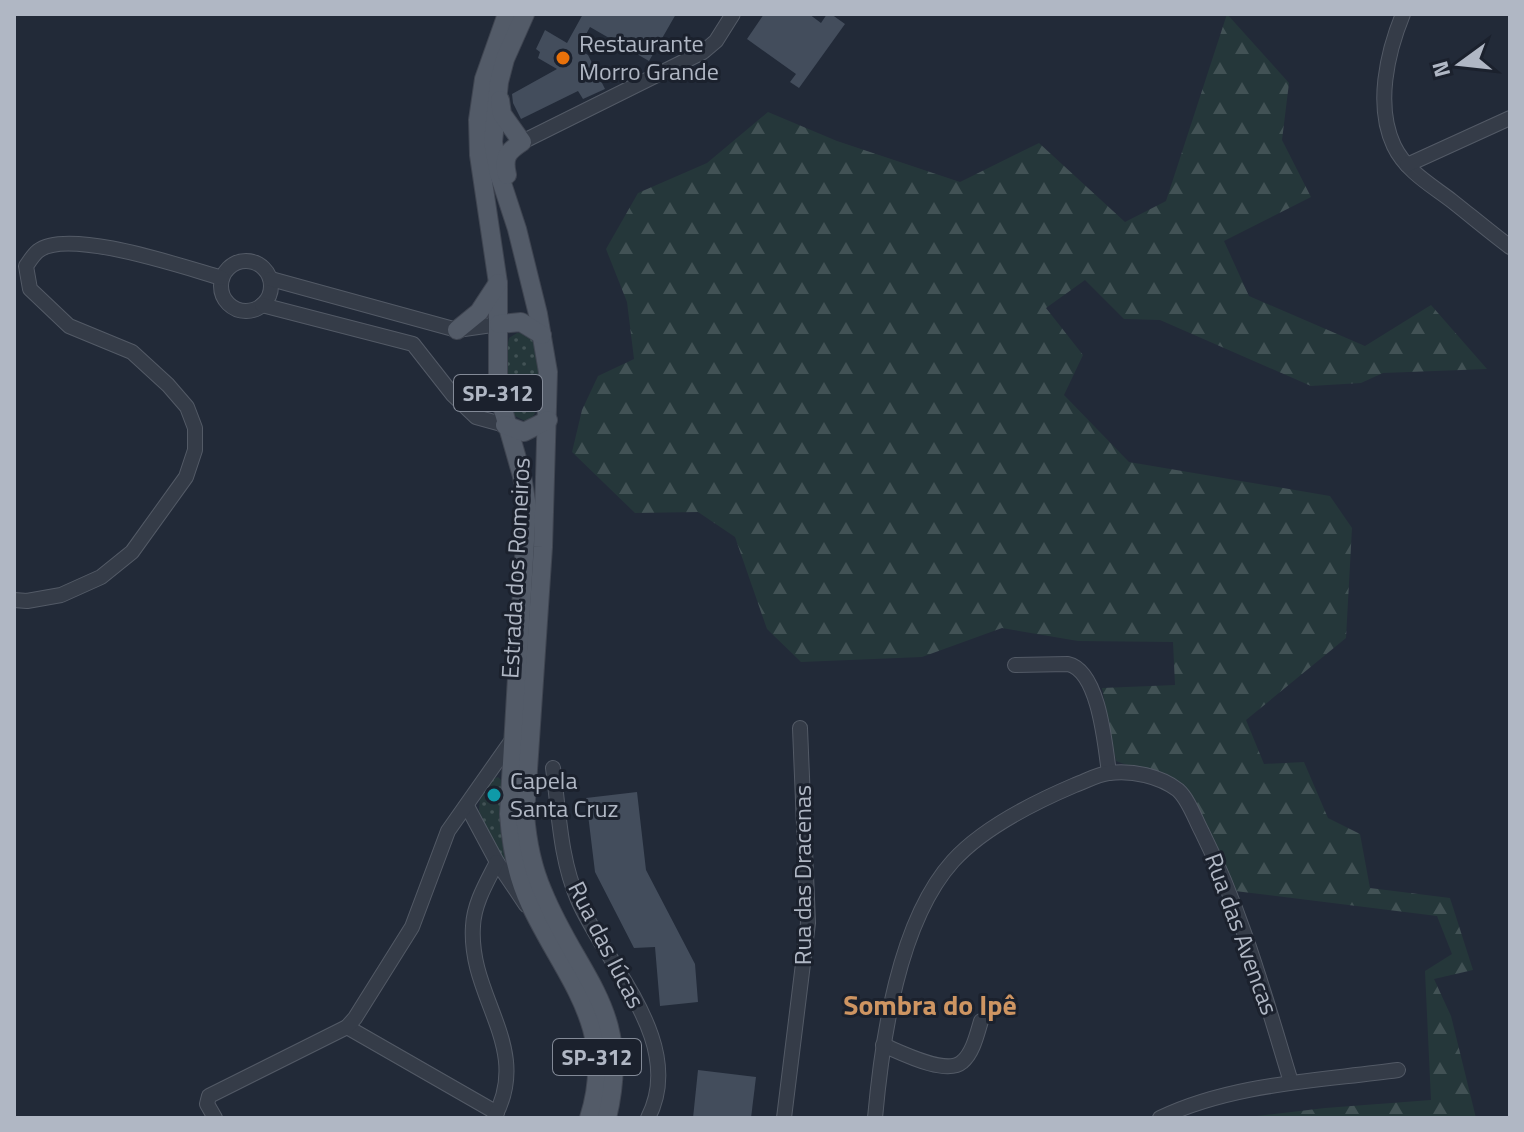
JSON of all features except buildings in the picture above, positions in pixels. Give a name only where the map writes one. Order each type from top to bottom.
[{"type":"main road","name":"Estrada dos Romeiros","points":[[507,14],[490,57],[478,120],[480,170],[498,283],[496,380],[505,425],[522,476],[527,507],[509,814],[521,881],[539,922],[581,997],[593,1029],[597,1072],[589,1118]]},
{"type":"main road","name":"Estrada dos Romeiros","points":[[525,14],[505,59],[499,82],[493,142],[499,174],[517,229],[548,372],[543,547],[525,814],[530,855],[544,895],[596,990],[609,1025],[614,1082],[607,1118]]},
{"type":"main road","points":[[499,82],[502,114],[522,142],[509,150],[504,163],[517,229]]},
{"type":"main road","points":[[457,330],[479,312],[498,283]]},
{"type":"main road","points":[[499,324],[521,322],[542,335]]},
{"type":"main road","points":[[505,425],[524,432],[548,420]]},
{"type":"street","points":[[522,142],[703,52],[716,41],[733,14]]},
{"type":"street","points":[[1403,14],[1389,57],[1385,89],[1394,146],[1407,165],[1510,247]]},
{"type":"street","points":[[1407,165],[1510,118]]},
{"type":"street","points":[[14,600],[61,595],[101,577],[132,552],[186,477],[195,450],[195,428],[187,407],[168,385],[132,352],[61,320],[30,289],[26,266],[39,250],[62,245],[110,247],[222,278]]},
{"type":"street","points":[[243,260],[257,263],[271,279],[270,293],[262,305],[249,311],[229,304],[222,292],[222,278],[230,266],[243,260]]},
{"type":"street","points":[[271,279],[457,330],[499,324]]},
{"type":"street","points":[[262,305],[413,344],[453,395],[476,417],[505,425]]},
{"type":"street","points":[[1015,665],[1075,665],[1087,676],[1109,773]]},
{"type":"street","name":"Rua das Dracenas","points":[[784,1118],[808,923],[800,728]]},
{"type":"street","points":[[215,1118],[207,1104],[209,1096],[347,1027],[363,1007],[412,927],[441,845],[512,740]]},
{"type":"street","name":"Rua das Iúcas","points":[[553,768],[564,854],[578,900],[646,1023],[655,1046],[658,1066],[656,1091],[648,1118]]},
{"type":"street","name":"Rua das Avencas","points":[[875,1118],[891,1000],[910,939],[927,900],[952,862],[967,848],[1025,809],[1109,773],[1154,777],[1181,793],[1222,872],[1291,1082]]},
{"type":"street","points":[[467,806],[497,862],[539,922]]},
{"type":"street","points":[[347,1027],[495,1115],[505,1095],[508,1068],[485,995],[472,928],[477,904],[497,862]]},
{"type":"street","points":[[883,1045],[928,1063],[953,1067],[968,1055],[981,1021]]},
{"type":"street","points":[[1160,1118],[1225,1095],[1291,1082],[1398,1070]]},
{"type":"green space","points":[[1227,14],[1289,83],[1282,140],[1311,197],[1224,241],[1249,296],[1365,346],[1431,305],[1487,369],[1383,373],[1361,383],[1311,386],[1160,320],[1124,319],[1085,280],[1046,308],[1083,355],[1064,395],[1129,462],[1330,496],[1352,528],[1346,638],[1246,720],[1264,764],[1304,762],[1328,818],[1360,834],[1370,888],[1450,898],[1473,970],[1434,979],[1451,1016],[1476,1118],[1239,1118],[1431,1100],[1425,971],[1452,954],[1437,916],[1235,891],[1183,786],[1116,761],[1102,688],[1175,685],[1173,642],[1078,641],[1002,628],[922,657],[801,662],[767,629],[735,537],[698,512],[635,513],[572,452],[582,410],[598,376],[634,359],[627,302],[606,249],[638,193],[707,163],[768,112],[837,141],[960,182],[1039,143],[1125,222],[1166,201]]},
{"type":"green space","points":[[517,333],[526,334],[532,339],[538,367],[537,407],[533,416],[525,421],[515,416],[506,378],[509,338]]},
{"type":"green space","points":[[498,777],[502,781],[501,815],[512,882],[479,811],[480,798],[493,779]]},
{"type":"place","name":"Restaurante Morro Grande","points":[[563,58]]},
{"type":"place","name":"Capela Santa Cruz","points":[[494,795]]},
{"type":"district","name":"Sombra do Ipê","points":[[930,1005]]}]
